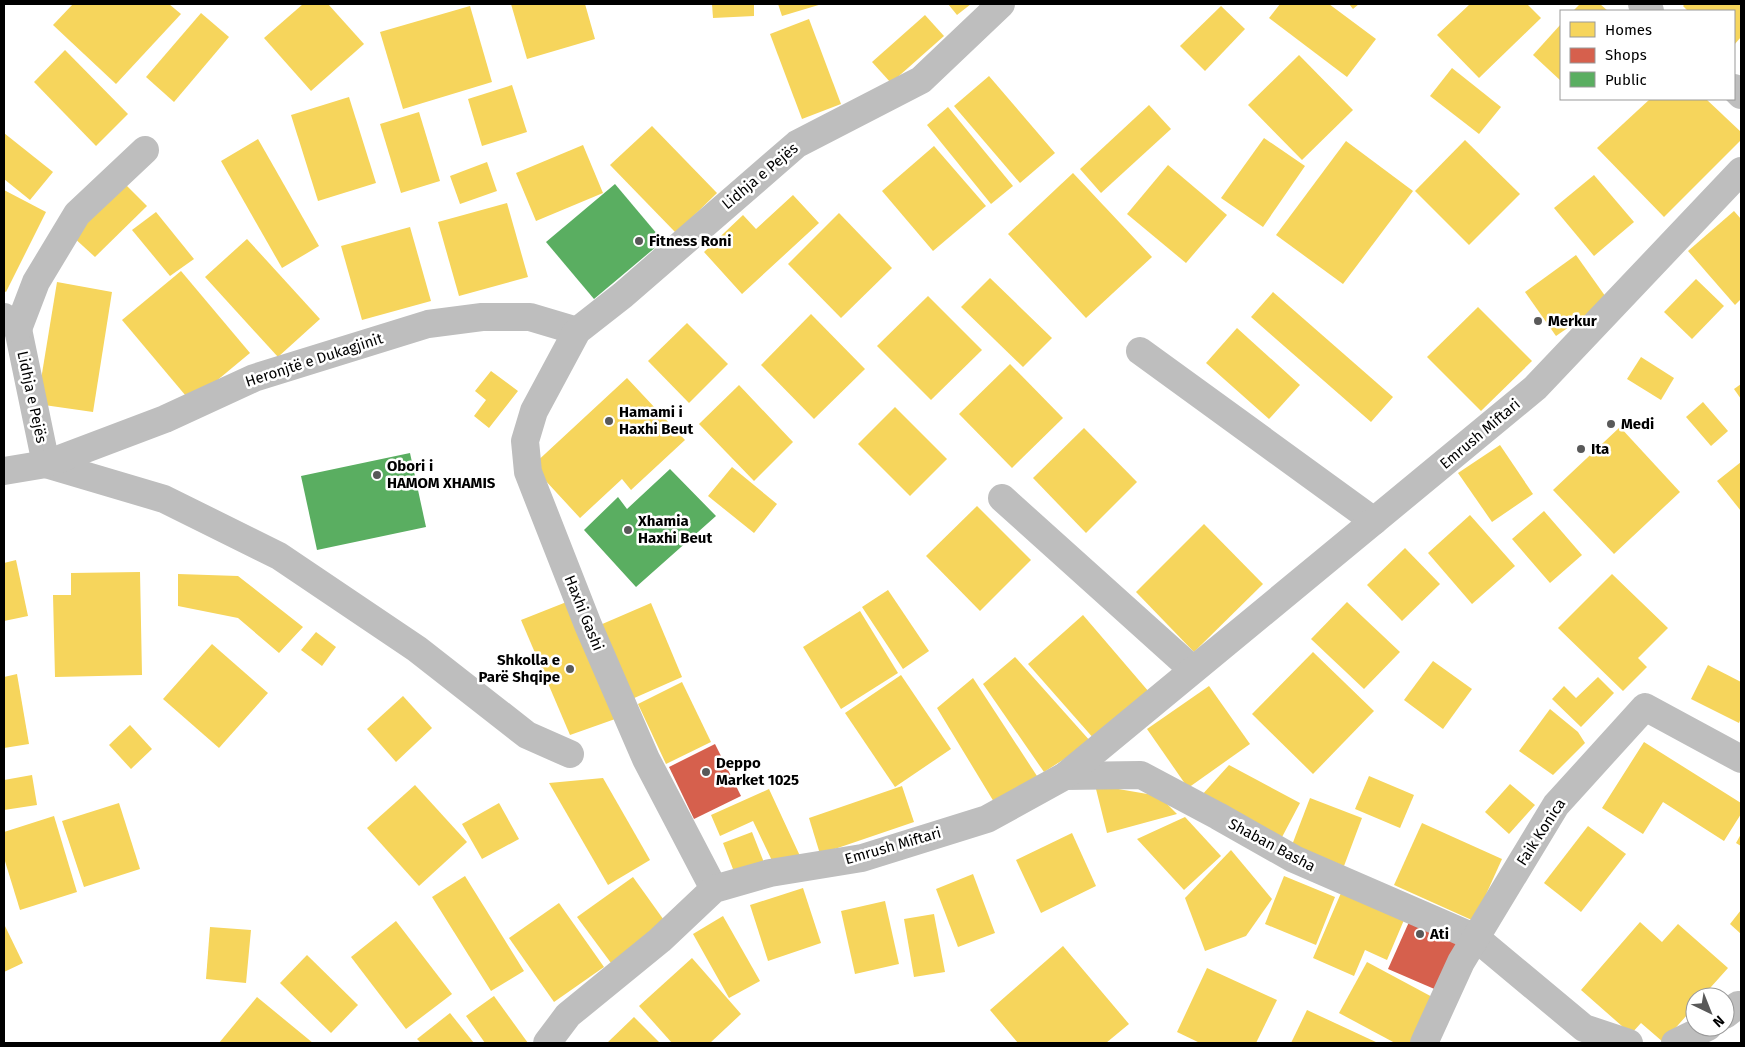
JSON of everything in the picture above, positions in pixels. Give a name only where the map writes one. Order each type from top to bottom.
[{"type":"street","name":"Lidhja e Pejës","points":[[578,331],[623,295],[797,144],[921,80],[1001,4]]},
{"type":"street","name":"Lidhja e Pejës","points":[[46,464],[11,323],[77,214],[145,150]]},
{"type":"street","name":"Emrush Miftari","points":[[547,1043],[568,1015],[660,940],[714,889],[770,872],[862,858],[987,819],[1064,776],[1535,388],[1741,171]]},
{"type":"street","name":"Heronjtë e Dukagjinit","points":[[4,471],[46,464],[165,419],[254,378],[428,324],[482,317],[530,318],[578,331]]},
{"type":"street","name":"Haxhi Gashi","points":[[578,331],[534,411],[525,441],[528,472],[588,625],[646,759],[714,889]]},
{"type":"street","points":[[1140,351],[1374,521]]},
{"type":"street","points":[[46,464],[164,499],[279,556],[416,649],[527,735],[570,754]]},
{"type":"street","points":[[1002,498],[1192,669]]},
{"type":"street","name":"Faik Konica","points":[[1424,1043],[1461,962],[1556,805],[1645,707],[1741,759]]},
{"type":"street","name":"Shaban Basha","points":[[1064,776],[1141,775],[1294,859],[1476,938],[1584,1028],[1629,1043]]},
{"type":"street","points":[[1675,1043],[1687,1037]]},
{"type":"building: Homes","points":[[73,4],[169,4],[181,14],[116,84],[53,25]]},
{"type":"building: Homes","points":[[303,4],[328,4],[364,44],[311,91],[264,38]]},
{"type":"building: Homes","points":[[511,4],[585,4],[595,39],[527,59]]},
{"type":"building: Homes","points":[[712,4],[754,4],[754,16],[713,18]]},
{"type":"building: Homes","points":[[778,4],[822,4],[782,16]]},
{"type":"building: Homes","points":[[948,4],[971,4],[957,15]]},
{"type":"building: Homes","points":[[1280,4],[1329,4],[1376,39],[1347,77],[1269,18]]},
{"type":"building: Homes","points":[[1349,4],[1359,4],[1353,9]]},
{"type":"building: Homes","points":[[1470,4],[1527,4],[1541,18],[1479,78],[1437,35]]},
{"type":"building: Homes","points":[[1580,4],[1600,4],[1607,10],[1574,10]]},
{"type":"building: Homes","points":[[1685,4],[1741,4],[1741,37],[1735,44],[1735,10],[1687,10],[1683,6]]},
{"type":"building: Homes","points":[[470,6],[492,82],[403,109],[380,32]]},
{"type":"building: Homes","points":[[1221,6],[1245,29],[1205,71],[1180,46]]},
{"type":"building: Homes","points":[[201,13],[229,37],[174,102],[146,77]]},
{"type":"building: Homes","points":[[925,15],[944,36],[891,83],[872,62]]},
{"type":"building: Homes","points":[[809,19],[841,104],[802,119],[770,34]]},
{"type":"building: Homes","points":[[1560,25],[1560,80],[1533,55]]},
{"type":"building: Homes","points":[[65,50],[128,114],[96,146],[34,82]]},
{"type":"building: Homes","points":[[1299,55],[1353,110],[1302,160],[1248,105]]},
{"type":"building: Homes","points":[[1452,68],[1501,107],[1479,134],[1430,96]]},
{"type":"building: Homes","points":[[989,76],[1055,153],[1020,183],[954,106]]},
{"type":"building: Homes","points":[[512,85],[527,132],[482,146],[468,99]]},
{"type":"building: Homes","points":[[349,97],[376,183],[318,201],[291,115]]},
{"type":"building: Homes","points":[[1649,100],[1707,100],[1741,132],[1741,140],[1664,217],[1597,148]]},
{"type":"building: Homes","points":[[1149,105],[1171,129],[1101,193],[1080,169]]},
{"type":"building: Homes","points":[[948,107],[1013,186],[991,204],[927,125]]},
{"type":"building: Homes","points":[[419,112],[440,181],[401,193],[380,124]]},
{"type":"building: Homes","points":[[652,126],[717,193],[676,233],[610,165]]},
{"type":"building: Homes","points":[[4,133],[53,172],[30,200],[4,179]]},
{"type":"building: Homes","points":[[1264,138],[1305,166],[1263,227],[1221,198]]},
{"type":"building: Homes","points":[[258,139],[319,246],[282,268],[221,161]]},
{"type":"building: Homes","points":[[1465,140],[1520,194],[1469,245],[1415,191]]},
{"type":"building: Homes","points":[[1346,141],[1413,191],[1343,284],[1276,235]]},
{"type":"building: Homes","points":[[583,145],[603,193],[536,221],[516,173]]},
{"type":"building: Homes","points":[[934,146],[986,206],[933,251],[882,191]]},
{"type":"building: Homes","points":[[487,162],[497,191],[460,204],[450,176]]},
{"type":"building: Homes","points":[[1168,165],[1227,215],[1186,263],[1127,214]]},
{"type":"building: Homes","points":[[1073,173],[1152,257],[1086,318],[1008,234]]},
{"type":"building: Homes","points":[[1594,175],[1634,222],[1594,256],[1554,208]]},
{"type":"building: Homes","points":[[126,185],[147,206],[95,257],[72,236]]},
{"type":"building: Homes","points":[[4,190],[46,212],[6,292],[4,291]]},
{"type":"building: Homes","points":[[793,195],[819,223],[742,294],[704,252],[743,215],[756,229]]},
{"type":"building: Homes","points":[[507,203],[528,277],[459,296],[438,222]]},
{"type":"building: Homes","points":[[1734,211],[1741,219],[1741,299],[1735,305],[1688,251]]},
{"type":"building: Homes","points":[[156,212],[194,259],[170,276],[132,230]]},
{"type":"building: Homes","points":[[839,213],[892,268],[841,318],[788,264]]},
{"type":"building: Homes","points":[[410,227],[431,301],[362,320],[341,246]]},
{"type":"building: Homes","points":[[247,239],[320,319],[278,357],[205,277]]},
{"type":"building: Homes","points":[[1576,255],[1608,300],[1556,336],[1525,292]]},
{"type":"building: Homes","points":[[181,271],[250,353],[191,402],[122,320]]},
{"type":"building: Homes","points":[[990,278],[1052,338],[1023,367],[961,307]]},
{"type":"building: Homes","points":[[1696,279],[1724,306],[1692,339],[1664,312]]},
{"type":"building: Homes","points":[[57,282],[112,292],[93,412],[37,404]]},
{"type":"building: Homes","points":[[1273,292],[1393,397],[1371,422],[1251,317]]},
{"type":"building: Homes","points":[[928,296],[982,350],[931,400],[877,346]]},
{"type":"building: Homes","points":[[1478,307],[1532,361],[1481,411],[1427,357]]},
{"type":"building: Homes","points":[[811,314],[865,369],[814,419],[761,365]]},
{"type":"building: Homes","points":[[687,323],[728,364],[689,403],[648,361]]},
{"type":"building: Homes","points":[[1237,328],[1300,385],[1269,419],[1206,363]]},
{"type":"building: Homes","points":[[1641,357],[1674,378],[1661,400],[1627,379]]},
{"type":"building: Homes","points":[[1010,364],[1063,418],[1012,468],[959,414]]},
{"type":"building: Homes","points":[[491,371],[518,391],[489,428],[474,416],[486,400],[475,391]]},
{"type":"building: Homes","points":[[627,378],[685,440],[631,490],[622,479],[580,518],[532,466]]},
{"type":"building: Homes","points":[[1741,384],[1741,399],[1734,389]]},
{"type":"building: Homes","points":[[739,385],[793,442],[754,481],[699,424]]},
{"type":"building: Homes","points":[[1703,402],[1728,431],[1711,446],[1686,417]]},
{"type":"building: Homes","points":[[895,407],[947,459],[910,496],[858,444]]},
{"type":"building: Homes","points":[[1620,427],[1680,492],[1614,554],[1553,490]]},
{"type":"building: Homes","points":[[1084,428],[1137,482],[1086,533],[1033,478]]},
{"type":"building: Homes","points":[[1500,445],[1533,494],[1492,522],[1458,473]]},
{"type":"building: Homes","points":[[1741,462],[1741,511],[1717,481]]},
{"type":"building: Homes","points":[[732,467],[777,504],[754,533],[708,496]]},
{"type":"building: Homes","points":[[977,506],[1031,560],[980,611],[926,556]]},
{"type":"building: Homes","points":[[1544,511],[1582,555],[1550,583],[1512,539]]},
{"type":"building: Homes","points":[[1470,515],[1515,566],[1472,604],[1428,553]]},
{"type":"building: Homes","points":[[1204,524],[1263,584],[1194,652],[1136,592]]},
{"type":"building: Homes","points":[[1405,548],[1440,584],[1402,621],[1367,585]]},
{"type":"building: Homes","points":[[16,560],[28,616],[4,621],[4,563]]},
{"type":"building: Homes","points":[[140,572],[142,675],[55,677],[53,595],[71,595],[71,573]]},
{"type":"building: Homes","points":[[178,574],[238,576],[303,627],[279,653],[238,618],[178,606]]},
{"type":"building: Homes","points":[[1612,574],[1668,628],[1638,658],[1647,667],[1623,691],[1558,628]]},
{"type":"building: Homes","points":[[888,590],[929,651],[903,669],[862,607]]},
{"type":"building: Homes","name":"Shkolla e Parë Shqipe","points":[[569,601],[618,718],[570,735],[521,620]]},
{"type":"building: Homes","points":[[1347,602],[1400,652],[1364,689],[1311,639]]},
{"type":"building: Homes","points":[[651,603],[682,677],[632,699],[600,625]]},
{"type":"building: Homes","points":[[860,611],[898,673],[841,709],[803,647]]},
{"type":"building: Homes","points":[[1083,615],[1149,692],[1095,740],[1028,664]]},
{"type":"building: Homes","points":[[316,632],[336,647],[322,666],[301,650]]},
{"type":"building: Homes","points":[[212,644],[268,693],[219,748],[163,699]]},
{"type":"building: Homes","points":[[1313,652],[1374,711],[1313,774],[1252,714]]},
{"type":"building: Homes","points":[[1015,657],[1091,742],[1044,772],[983,684]]},
{"type":"building: Homes","points":[[1433,661],[1472,689],[1443,729],[1404,700]]},
{"type":"building: Homes","points":[[1708,665],[1741,682],[1741,718],[1739,723],[1691,699]]},
{"type":"building: Homes","points":[[17,674],[29,744],[4,748],[4,677]]},
{"type":"building: Homes","points":[[901,675],[951,749],[895,787],[845,713]]},
{"type":"building: Homes","points":[[1598,677],[1614,693],[1581,727],[1552,699],[1564,686],[1576,698]]},
{"type":"building: Homes","points":[[973,678],[1037,776],[994,802],[937,708]]},
{"type":"building: Homes","points":[[682,682],[711,742],[666,764],[638,704]]},
{"type":"building: Homes","points":[[1209,686],[1250,744],[1188,788],[1147,729]]},
{"type":"building: Homes","points":[[403,696],[432,728],[396,762],[367,729]]},
{"type":"building: Homes","points":[[1550,709],[1578,732],[1585,743],[1553,775],[1519,751]]},
{"type":"building: Homes","points":[[130,725],[152,749],[131,769],[109,745]]},
{"type":"building: Homes","points":[[1644,742],[1741,803],[1741,814],[1724,841],[1663,802],[1643,834],[1602,808]]},
{"type":"building: Homes","points":[[1229,765],[1300,803],[1281,839],[1201,796]]},
{"type":"building: Homes","points":[[32,775],[37,805],[4,810],[4,780]]},
{"type":"building: Homes","points":[[1369,776],[1414,795],[1400,828],[1355,809]]},
{"type":"building: Homes","points":[[603,778],[650,860],[608,885],[549,783]]},
{"type":"building: Homes","points":[[1510,784],[1535,805],[1509,834],[1485,812]]},
{"type":"building: Homes","points":[[415,785],[467,842],[419,886],[367,828]]},
{"type":"building: Homes","points":[[1095,785],[1159,796],[1177,814],[1107,833]]},
{"type":"building: Homes","points":[[902,786],[914,822],[820,854],[809,818]]},
{"type":"building: Homes","points":[[769,789],[800,856],[775,867],[753,821],[720,836],[711,815]]},
{"type":"building: Homes","points":[[1310,798],[1362,818],[1344,866],[1292,845]]},
{"type":"building: Homes","points":[[119,803],[140,869],[84,887],[62,821]]},
{"type":"building: Homes","points":[[499,803],[519,839],[482,859],[462,824]]},
{"type":"building: Homes","points":[[54,816],[77,892],[20,910],[4,858],[4,832]]},
{"type":"building: Homes","points":[[1185,817],[1221,856],[1184,890],[1137,839]]},
{"type":"building: Homes","points":[[1422,823],[1502,859],[1474,921],[1394,885]]},
{"type":"building: Homes","points":[[1588,826],[1626,854],[1581,912],[1544,883]]},
{"type":"building: Homes","points":[[752,832],[765,865],[736,877],[723,843]]},
{"type":"building: Homes","points":[[1072,833],[1096,886],[1041,913],[1016,860]]},
{"type":"building: Homes","points":[[1741,834],[1741,846],[1736,843]]},
{"type":"building: Homes","points":[[1231,850],[1272,899],[1246,936],[1205,951],[1185,898]]},
{"type":"building: Homes","points":[[973,874],[995,933],[958,947],[936,889]]},
{"type":"building: Homes","points":[[465,876],[524,971],[491,991],[432,897]]},
{"type":"building: Homes","points":[[1284,876],[1335,897],[1316,945],[1265,924]]},
{"type":"building: Homes","points":[[633,877],[666,923],[611,963],[577,917]]},
{"type":"building: Homes","points":[[803,888],[821,943],[768,961],[750,905]]},
{"type":"building: Homes","points":[[1341,893],[1404,920],[1387,960],[1365,950],[1354,976],[1313,958]]},
{"type":"building: Homes","points":[[885,901],[899,964],[855,974],[841,911]]},
{"type":"building: Homes","points":[[559,903],[604,967],[554,1002],[509,938]]},
{"type":"building: Homes","points":[[1741,910],[1741,934],[1730,924]]},
{"type":"building: Homes","points":[[934,914],[945,972],[914,977],[904,919]]},
{"type":"building: Homes","points":[[723,916],[760,981],[729,998],[693,934]]},
{"type":"building: Homes","points":[[396,921],[452,994],[406,1029],[351,957]]},
{"type":"building: Homes","points":[[1640,922],[1662,942],[1678,924],[1728,968],[1711,987],[1685,987],[1685,1017],[1663,1042],[1641,1023],[1631,1034],[1581,990]]},
{"type":"building: Homes","points":[[4,924],[23,963],[4,972]]},
{"type":"building: Homes","points":[[210,927],[251,930],[246,983],[206,979]]},
{"type":"building: Homes","points":[[1063,946],[1129,1024],[1106,1043],[1018,1043],[990,1010]]},
{"type":"building: Homes","points":[[307,955],[358,1005],[331,1033],[280,983]]},
{"type":"building: Homes","points":[[692,958],[741,1014],[710,1043],[672,1043],[639,1006]]},
{"type":"building: Homes","points":[[1367,962],[1436,999],[1412,1043],[1395,1043],[1339,1013]]},
{"type":"building: Homes","points":[[1207,968],[1277,1000],[1256,1043],[1200,1043],[1177,1032]]},
{"type":"building: Homes","points":[[494,996],[528,1043],[485,1043],[466,1016]]},
{"type":"building: Homes","points":[[257,997],[313,1043],[219,1043]]},
{"type":"building: Homes","points":[[1307,1010],[1378,1043],[1291,1043]]},
{"type":"building: Homes","points":[[450,1013],[474,1043],[421,1043],[417,1039]]},
{"type":"building: Homes","points":[[634,1017],[660,1043],[607,1043]]},
{"type":"building: Shops","points":[[715,744],[741,796],[694,819],[669,767]]},
{"type":"building: Shops","points":[[1409,922],[1460,944],[1439,991],[1388,969]]},
{"type":"building: Public","points":[[615,184],[663,241],[594,299],[546,242]]},
{"type":"building: Public","points":[[410,453],[426,527],[317,550],[301,476]]},
{"type":"building: Public","points":[[670,469],[716,516],[636,587],[584,530],[618,497],[627,509]]},
{"type":"place","name":"Fitness Roni","points":[[639,241]]},
{"type":"place","name":"Merkur","points":[[1538,321]]},
{"type":"place","name":"Hamami i Haxhi Beut","points":[[609,421]]},
{"type":"place","name":"Medi","points":[[1611,424]]},
{"type":"place","name":"Ita","points":[[1581,449]]},
{"type":"place","name":"Obori i HAMOM XHAMIS","points":[[377,475]]},
{"type":"place","name":"Xhamia Haxhi Beut","points":[[628,530]]},
{"type":"place","name":"Shkolla e Parë Shqipe","points":[[570,669]]},
{"type":"place","name":"Deppo Market 1025","points":[[706,772]]},
{"type":"place","name":"Ati","points":[[1420,934]]}]
